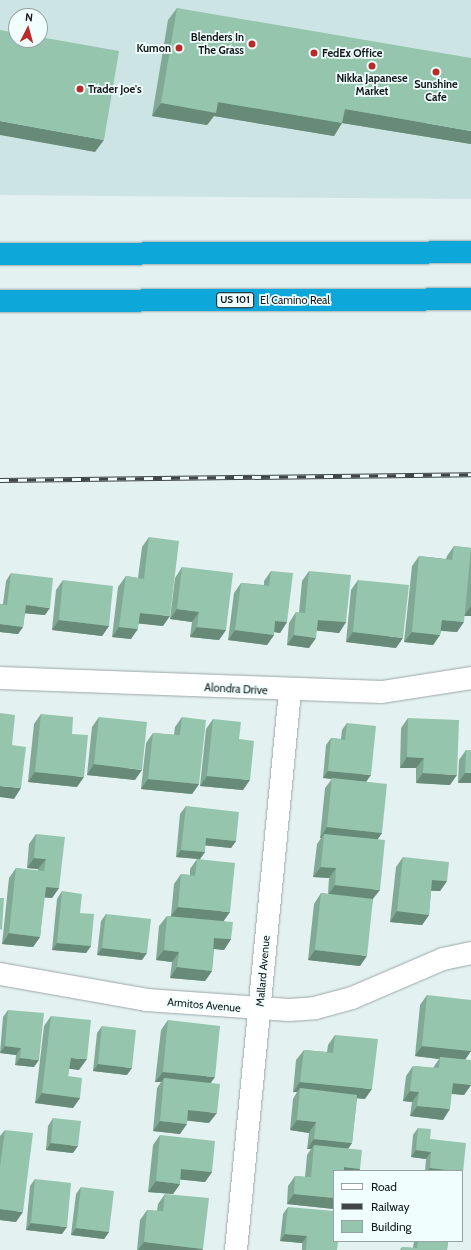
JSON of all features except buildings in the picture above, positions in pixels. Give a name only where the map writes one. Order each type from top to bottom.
[{"type":"highway","points":[[0,254],[471,252]]},
{"type":"highway","name":"El Camino Real","points":[[0,301],[471,299]]},
{"type":"street","name":"Alondra Drive","points":[[0,678],[290,691],[382,692],[471,678]]},
{"type":"street","name":"Mallard Avenue","points":[[236,1250],[290,691]]},
{"type":"street","name":"Armitos Avenue","points":[[0,974],[147,1000],[259,1010],[315,1008],[352,998],[443,959],[471,953]]},
{"type":"shaded area","points":[[0,0],[471,0],[471,199],[0,195]]},
{"type":"railway","points":[[0,480],[471,474]]},
{"type":"place","name":"Blenders In The Grass","points":[[252,44]]},
{"type":"place","name":"Kumon","points":[[179,48]]},
{"type":"place","name":"FedEx Office","points":[[314,53]]},
{"type":"place","name":"Nikka Japanese Market","points":[[372,66]]},
{"type":"place","name":"Sunshine Cafe","points":[[436,72]]},
{"type":"place","name":"Trader Joe's","points":[[80,89]]}]
